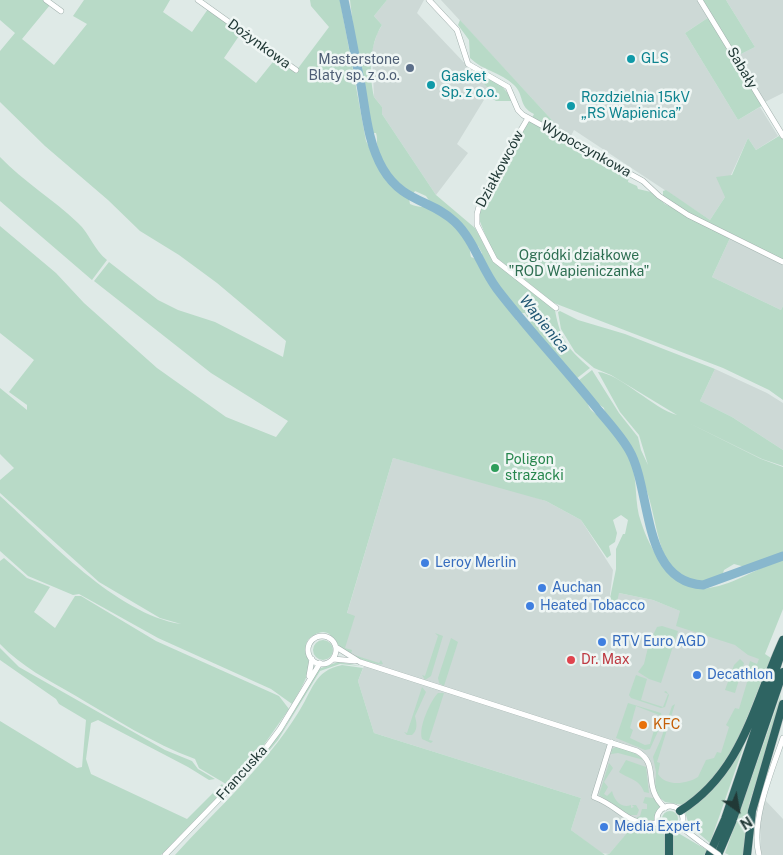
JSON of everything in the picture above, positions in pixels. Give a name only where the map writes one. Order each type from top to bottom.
[{"type":"highway","points":[[680,811],[703,796],[726,769],[743,737],[783,640]]},
{"type":"highway","points":[[709,855],[725,819],[783,648]]},
{"type":"highway","points":[[718,855],[732,822],[783,672]]},
{"type":"highway","points":[[747,855],[752,811],[783,704]]},
{"type":"highway","points":[[669,832],[669,855]]},
{"type":"street","points":[[46,0],[61,11]]},
{"type":"street","name":"Dożynkowa","points":[[198,0],[296,70]]},
{"type":"street","name":"Wypoczynkowa","points":[[429,0],[457,30],[468,64],[508,87],[518,110],[528,118],[643,181],[659,196],[688,215],[783,262]]},
{"type":"street","name":"Sabały","points":[[700,0],[783,136]]},
{"type":"street","name":"Działkowców","points":[[528,118],[505,158],[498,175],[480,199],[477,225],[495,260],[556,308]]},
{"type":"street","points":[[360,662],[336,647],[327,637],[314,639],[309,646],[312,659],[320,664],[333,658],[360,662],[637,751],[645,756],[650,768],[651,790],[665,808]]},
{"type":"street","points":[[333,658],[336,647]]},
{"type":"street","name":"Francuska","points":[[307,681],[312,659]]},
{"type":"street","name":"Francuska","points":[[165,855],[256,761],[284,722],[307,681],[320,664]]},
{"type":"street","points":[[759,855],[757,844],[758,821],[783,738]]},
{"type":"street","points":[[611,742],[594,797],[615,807],[634,822],[658,823]]},
{"type":"street","points":[[675,807],[680,811],[683,821],[681,827],[676,831],[664,831],[658,823],[658,815],[665,808],[675,807]]},
{"type":"street","points":[[681,827],[718,855]]},
{"type":"shaded area","points":[[387,0],[424,0],[417,13],[490,90],[457,144],[468,153],[436,195],[382,114],[382,107],[374,97],[372,50],[382,25],[374,16]]},
{"type":"shaded area","points":[[441,0],[698,0],[709,17],[685,33],[738,120],[760,107],[778,136],[756,150],[748,138],[731,175],[725,197],[710,220],[574,130],[571,136],[562,131]]},
{"type":"shaded area","points":[[726,0],[783,0],[783,93],[765,102],[737,56],[755,47]]},
{"type":"shaded area","points":[[730,238],[783,265],[783,306],[781,310],[712,277]]},
{"type":"shaded area","points":[[715,369],[767,393],[783,403],[783,450],[732,417],[700,401]]},
{"type":"shaded area","points":[[393,458],[546,501],[581,520],[613,570],[609,603],[619,593],[653,600],[740,635],[765,654],[719,763],[703,781],[662,794],[609,854],[601,853],[571,830],[581,798],[374,733],[358,681],[366,661],[354,657],[338,644]]},
{"type":"shaded area","points":[[765,800],[783,819],[783,855],[761,855],[760,822]]},
{"type":"green space","points":[[0,0],[44,0],[50,5],[22,39],[54,65],[87,24],[73,16],[84,0],[170,0],[163,12],[192,32],[208,9],[241,33],[224,58],[256,83],[276,58],[296,71],[329,27],[311,6],[310,0],[340,0],[366,141],[387,182],[409,199],[410,204],[429,208],[440,213],[458,229],[467,241],[471,257],[476,259],[517,317],[516,320],[523,327],[527,328],[587,401],[590,409],[605,422],[618,438],[633,469],[637,507],[641,522],[650,545],[665,568],[685,584],[696,588],[709,588],[728,583],[783,560],[783,609],[765,654],[771,658],[734,750],[711,784],[683,805],[665,802],[660,798],[655,789],[656,772],[653,757],[672,706],[675,704],[657,762],[660,763],[658,774],[671,783],[683,783],[698,777],[706,760],[714,758],[717,752],[721,753],[729,727],[726,725],[735,708],[739,709],[748,679],[745,678],[750,661],[757,664],[759,659],[748,655],[735,645],[676,626],[680,611],[653,600],[619,593],[616,606],[609,603],[616,569],[616,549],[623,534],[625,534],[628,520],[621,515],[613,520],[617,533],[615,542],[609,546],[611,555],[607,558],[581,520],[546,501],[393,458],[347,613],[355,616],[345,648],[352,650],[351,654],[379,663],[381,660],[383,664],[367,662],[348,654],[327,633],[314,635],[306,645],[309,662],[307,676],[292,704],[271,689],[158,638],[79,594],[73,595],[28,576],[0,551],[0,496],[84,572],[132,606],[160,618],[99,582],[0,493],[0,480],[14,468],[0,454],[0,388],[27,410],[27,405],[9,392],[34,360],[0,333],[0,226],[56,273],[84,303],[157,368],[226,417],[276,437],[288,421],[211,373],[94,281],[109,262],[158,300],[178,310],[215,322],[283,357],[286,341],[217,283],[179,255],[140,231],[108,200],[45,146],[0,102],[0,51],[15,33],[0,20]]},
{"type":"green space","points":[[350,0],[387,0],[374,16],[382,25],[375,41],[371,60],[371,79],[374,97],[382,107],[382,114],[436,195],[475,228],[494,262],[555,310],[559,329],[566,343],[590,368],[576,379],[530,326],[525,313],[521,313],[494,281],[482,259],[482,253],[478,246],[475,245],[456,220],[430,202],[426,196],[415,191],[413,194],[401,186],[387,169],[377,146],[376,133],[373,133],[356,51]]},
{"type":"green space","points":[[702,0],[726,0],[755,47],[737,56]]},
{"type":"green space","points":[[709,17],[763,105],[738,120],[685,33]]},
{"type":"green space","points":[[460,20],[562,131],[532,118],[534,114],[526,108],[520,93],[514,85],[470,58],[469,40],[458,25]]},
{"type":"green space","points":[[470,70],[495,81],[505,89],[512,101],[496,101],[487,95],[490,90]]},
{"type":"green space","name":"Ogródki działkowe \"ROD Wapieniczanka\"","points":[[529,121],[629,176],[628,182],[637,186],[638,189],[651,192],[665,204],[730,238],[712,277],[781,310],[783,306],[783,400],[769,390],[723,368],[554,303],[498,259],[492,252],[479,219],[481,203],[487,193],[491,193],[505,161]]},
{"type":"green space","points":[[779,136],[783,139],[783,260],[688,213],[663,197],[663,191],[666,190],[710,220],[725,197],[716,177],[732,175],[748,138],[756,150]]},
{"type":"green space","points":[[0,157],[78,223],[107,260],[92,280],[0,201]]},
{"type":"green space","points":[[560,311],[578,320],[625,334],[715,369],[700,401],[732,417],[783,450],[783,466],[762,459],[689,423],[761,459],[783,467],[783,554],[745,567],[734,564],[724,570],[722,576],[702,582],[687,580],[675,573],[667,561],[661,546],[641,473],[629,446],[605,414],[604,408],[593,400],[578,381],[592,370],[619,413],[638,437],[641,450],[648,465],[639,435],[620,412],[598,372],[616,378],[594,368],[575,352],[561,329],[558,312]],"holes":[[[627,385],[677,415],[658,406]]]},
{"type":"green space","points":[[4,558],[27,578],[50,587],[34,612],[55,628],[75,596],[81,596],[156,641],[279,696],[289,709],[254,759],[229,785],[226,784],[199,768],[195,759],[164,746],[134,730],[36,673],[17,660],[0,644],[0,561]]},
{"type":"green space","points":[[662,626],[678,631],[661,683],[649,679],[638,672],[644,664],[649,643],[657,627]]},
{"type":"green space","points":[[435,633],[443,636],[431,676],[425,680],[422,675],[425,676],[438,636]]},
{"type":"green space","points":[[451,638],[458,642],[444,686],[439,683],[438,678]]},
{"type":"green space","points":[[323,640],[330,643],[333,650],[330,657],[323,660],[316,657],[313,650],[316,643]]},
{"type":"green space","points":[[0,648],[19,667],[165,750],[192,761],[198,769],[215,779],[209,780],[98,720],[91,723],[86,759],[91,774],[187,819],[222,784],[225,789],[161,855],[0,855],[0,721],[77,768],[82,767],[86,720],[59,704],[56,699],[0,660]]},
{"type":"green space","points":[[740,659],[744,663],[735,693],[725,690],[734,665]]},
{"type":"green space","points":[[338,662],[361,666],[340,664],[320,671],[278,740],[241,784],[240,782],[285,727],[318,669]]},
{"type":"green space","points":[[342,665],[363,668],[358,681],[374,733],[581,798],[571,830],[605,855],[175,855],[240,787],[285,733],[319,677],[325,672]]},
{"type":"green space","points":[[636,675],[647,679],[641,700],[663,707],[668,694],[664,692],[666,691],[669,695],[665,707],[661,708],[631,698],[629,695]]},
{"type":"green space","points":[[422,687],[426,692],[415,716],[416,730],[412,735],[407,735],[404,732],[407,733]]},
{"type":"green space","points":[[438,693],[444,693],[429,740],[433,741],[431,743],[422,739],[421,734],[423,721],[432,701]]},
{"type":"green space","points":[[781,694],[778,716],[749,804],[744,855],[729,855],[725,853]]},
{"type":"green space","points":[[628,703],[661,713],[662,718],[657,722],[659,715],[636,706],[630,728],[633,730],[630,738],[645,745],[650,744],[654,730],[651,728],[659,729],[650,749],[645,750],[616,738]]},
{"type":"green space","points":[[756,711],[710,843],[689,825],[685,812],[699,803],[710,792],[729,768],[744,740]]},
{"type":"green space","points":[[616,747],[633,752],[644,760],[618,753],[611,754],[612,749]]},
{"type":"green space","points":[[626,760],[646,767],[649,793],[644,792],[640,784],[619,772]]},
{"type":"green space","points":[[609,763],[613,768],[604,782],[608,787],[604,794],[607,796],[612,791],[616,800],[624,806],[631,805],[631,808],[634,807],[632,805],[636,805],[639,810],[637,815],[630,815],[599,795]]},
{"type":"green space","points":[[645,797],[653,798],[661,807],[656,814],[655,822],[634,819],[640,816],[642,809],[647,809],[647,804],[643,803]]},
{"type":"green space","points":[[670,811],[676,813],[678,819],[676,825],[670,827],[664,825],[662,819],[664,813]]},
{"type":"green space","points":[[633,826],[652,826],[665,835],[666,855],[605,855],[609,854]]},
{"type":"green space","points":[[678,833],[707,850],[704,855],[672,855],[672,835]]},
{"type":"waterway","name":"Wapienica","points":[[344,0],[368,128],[374,149],[383,169],[391,180],[408,195],[446,215],[462,229],[497,289],[622,440],[629,450],[636,467],[651,531],[658,551],[669,568],[683,580],[703,585],[783,556]]},
{"type":"place","name":"GLS","points":[[631,59]]},
{"type":"place","name":"Masterstone Blaty sp. z o.o.","points":[[410,68]]},
{"type":"place","name":"Gasket Sp. z o.o.","points":[[431,85]]},
{"type":"place","name":"Rozdzielnia 15kV „RS Wapienica”","points":[[571,106]]},
{"type":"place","name":"Poligon strażacki","points":[[495,468]]},
{"type":"place","name":"Leroy Merlin","points":[[425,563]]},
{"type":"place","name":"Auchan","points":[[542,588]]},
{"type":"place","name":"Heated Tobacco","points":[[530,606]]},
{"type":"place","name":"RTV Euro AGD","points":[[602,642]]},
{"type":"place","name":"Dr. Max","points":[[571,660]]},
{"type":"place","name":"Decathlon","points":[[697,675]]},
{"type":"place","name":"KFC","points":[[643,725]]},
{"type":"place","name":"Media Expert","points":[[604,827]]}]
